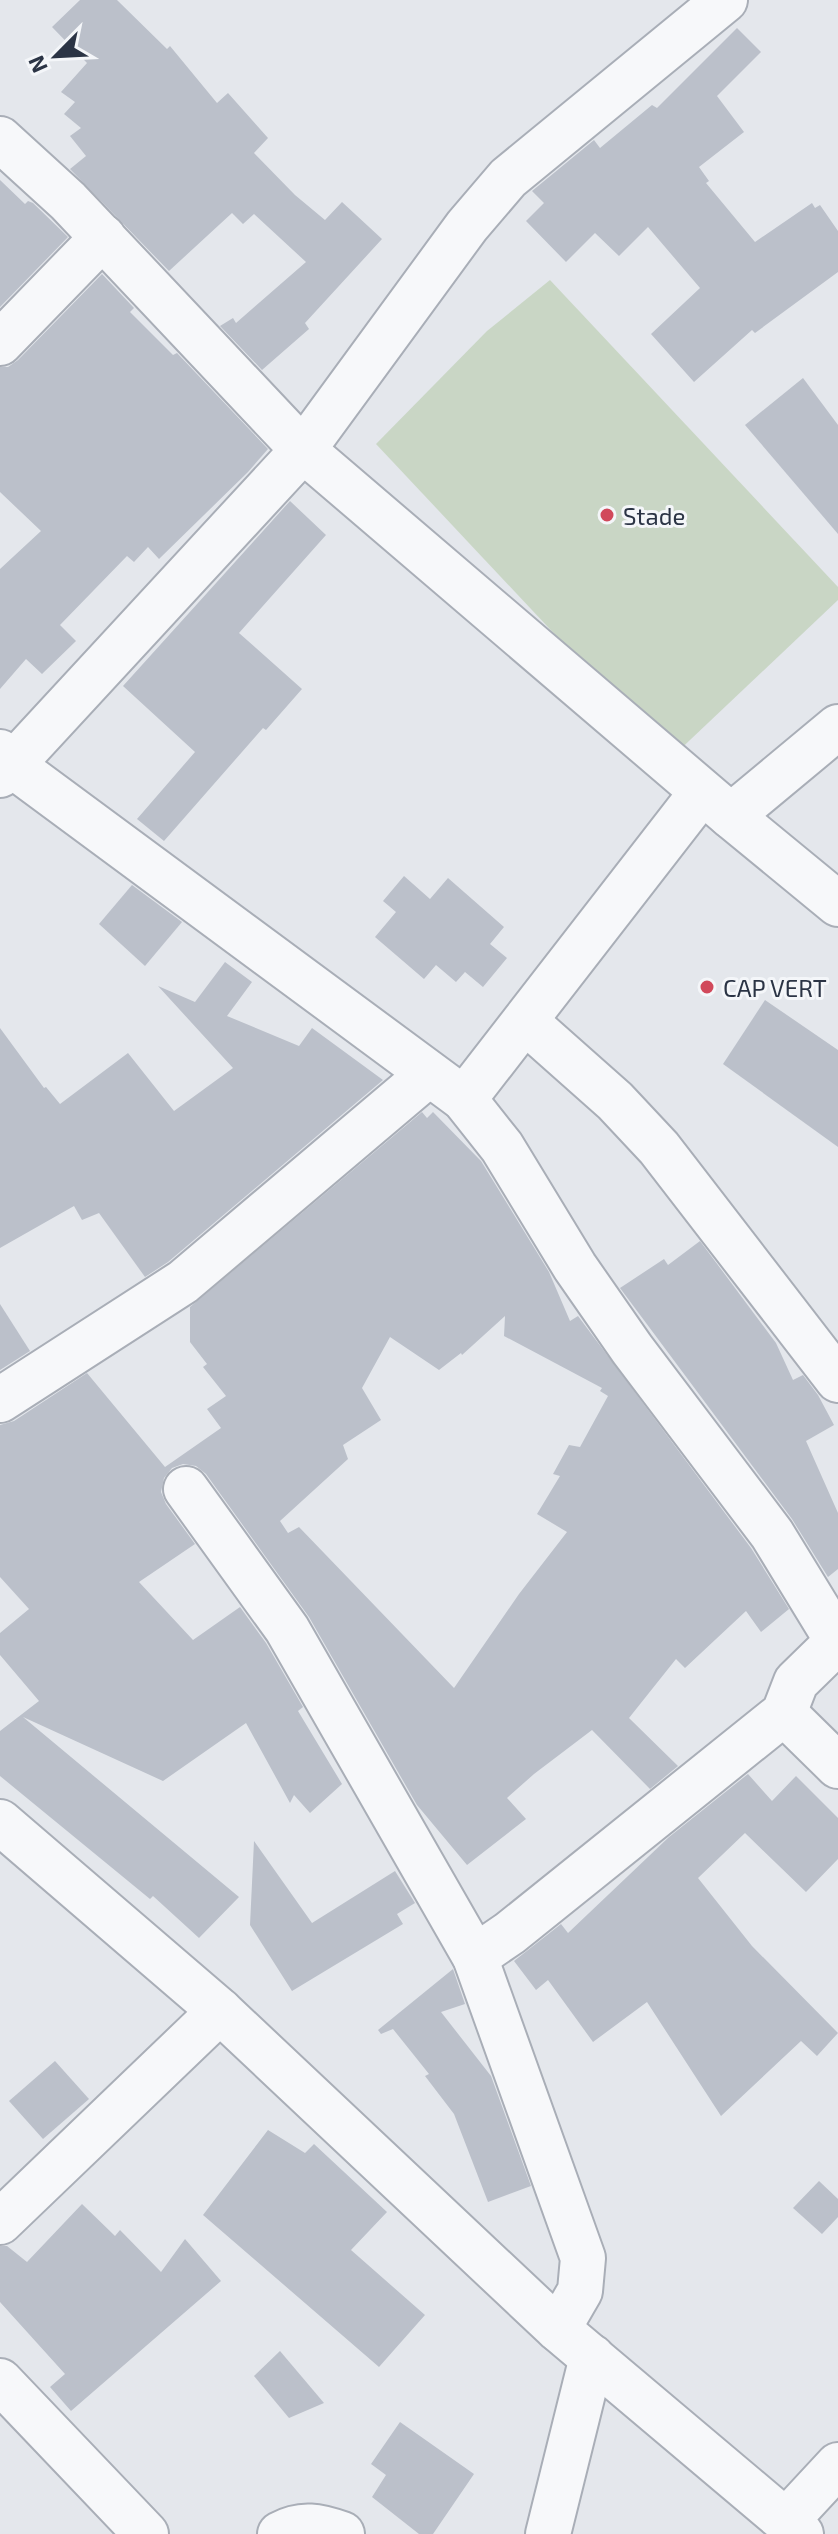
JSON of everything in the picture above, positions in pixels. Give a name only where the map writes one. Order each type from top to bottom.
[{"type":"street","points":[[475,1957],[510,1933],[784,1713],[796,1682],[838,1641],[772,1534],[632,1349],[575,1267],[502,1147],[464,1099],[4,764],[303,450],[467,226],[508,178],[725,0]]},
{"type":"street","points":[[0,139],[68,201],[303,450],[838,904]]},
{"type":"street","points":[[0,343],[103,237]]},
{"type":"street","points":[[464,1099],[526,1022],[717,804],[838,727]]},
{"type":"street","points":[[526,1022],[615,1101],[659,1148],[838,1380]]},
{"type":"street","points":[[0,1400],[183,1282],[429,1074]]},
{"type":"street","points":[[186,1489],[287,1629],[475,1957],[583,2258],[580,2291],[558,2329]]},
{"type":"street","points":[[784,1713],[838,1766]]},
{"type":"street","points":[[0,1822],[220,2011],[558,2329],[794,2528],[838,2465]]},
{"type":"street","points":[[0,2222],[220,2011]]},
{"type":"street","points":[[548,2534],[592,2357]]},
{"type":"street","points":[[0,2381],[146,2534]]},
{"type":"street","points":[[280,2534],[292,2527],[315,2525],[342,2534]]},
{"type":"green space","name":"Stade","points":[[550,280],[838,587],[838,600],[671,758],[376,444],[487,331]]},
{"type":"building","points":[[80,0],[117,0],[167,49],[170,46],[217,103],[228,93],[268,138],[254,153],[295,195],[325,220],[342,202],[382,239],[305,323],[309,329],[262,370],[220,326],[233,318],[236,323],[306,262],[254,214],[243,224],[232,213],[169,271],[70,169],[86,156],[70,136],[81,128],[64,114],[75,102],[61,92],[87,63],[52,27]]},
{"type":"building","points":[[737,28],[761,52],[717,96],[744,132],[699,167],[709,181],[706,183],[755,242],[812,203],[815,208],[820,205],[838,231],[838,272],[755,333],[752,330],[694,382],[651,334],[700,288],[648,227],[619,256],[595,233],[566,262],[526,221],[544,203],[532,191],[594,140],[600,148],[652,105],[657,108]]},
{"type":"building","points":[[0,180],[25,204],[28,201],[33,203],[68,237],[0,307]]},
{"type":"building","points":[[102,274],[134,308],[130,312],[173,355],[177,353],[268,449],[159,559],[148,547],[134,562],[127,556],[60,625],[76,641],[42,674],[26,659],[0,689],[0,569],[41,531],[0,492],[0,367],[8,367],[18,360]]},
{"type":"building","points":[[803,378],[838,425],[838,534],[745,425]]},
{"type":"building","points":[[290,501],[326,535],[239,633],[302,689],[266,730],[263,728],[164,841],[137,819],[195,752],[123,686]]},
{"type":"building","points":[[404,876],[430,899],[448,878],[504,927],[490,944],[507,958],[483,987],[465,972],[456,982],[436,965],[424,979],[375,937],[396,912],[383,901]]},
{"type":"building","points":[[132,885],[182,922],[145,966],[99,924]]},
{"type":"building","points":[[225,962],[252,982],[227,1016],[299,1046],[312,1028],[383,1080],[168,1262],[145,1277],[99,1213],[82,1220],[74,1206],[0,1248],[0,1028],[44,1088],[60,1104],[128,1053],[174,1111],[233,1068],[158,986],[195,1002]]},
{"type":"building","points":[[765,1000],[838,1050],[838,1147],[723,1064]]},
{"type":"building","points":[[422,1112],[427,1118],[433,1112],[481,1161],[549,1272],[570,1321],[578,1316],[751,1548],[789,1609],[761,1632],[746,1611],[685,1668],[676,1659],[629,1718],[678,1766],[650,1789],[592,1730],[507,1798],[526,1819],[467,1865],[417,1805],[309,1617],[206,1474],[196,1466],[183,1464],[172,1468],[164,1478],[161,1492],[195,1544],[139,1582],[193,1640],[240,1607],[266,1643],[303,1707],[298,1711],[342,1784],[310,1813],[294,1795],[290,1803],[246,1723],[163,1781],[23,1717],[239,1897],[199,1938],[153,1896],[150,1899],[0,1776],[0,1731],[39,1701],[0,1655],[0,1633],[29,1609],[0,1577],[0,1425],[14,1421],[87,1373],[165,1467],[221,1428],[207,1409],[226,1396],[203,1367],[207,1364],[190,1342],[190,1307]],"holes":[[[505,1316],[504,1336],[602,1388],[600,1391],[608,1396],[580,1447],[569,1445],[553,1474],[560,1476],[537,1514],[567,1532],[519,1594],[454,1688],[299,1527],[288,1533],[280,1521],[348,1459],[343,1445],[381,1420],[362,1388],[390,1337],[439,1370],[462,1355]]]},
{"type":"building","points":[[700,1241],[776,1343],[793,1380],[803,1375],[834,1425],[806,1441],[838,1513],[838,1569],[828,1577],[792,1519],[620,1288],[664,1259],[668,1265]]},
{"type":"building","points":[[0,1304],[30,1351],[0,1370]]},
{"type":"building","points":[[748,1774],[772,1801],[796,1776],[838,1818],[838,1859],[806,1892],[745,1833],[698,1878],[752,1946],[838,2033],[817,2056],[801,2041],[721,2116],[647,2002],[593,2042],[548,1980],[536,1990],[514,1961],[561,1924],[568,1933],[669,1837]]},
{"type":"building","points":[[254,1841],[312,1923],[395,1871],[415,1903],[397,1914],[403,1924],[292,1991],[250,1925]]},
{"type":"building","points":[[453,1969],[465,2004],[441,2012],[491,2076],[531,2186],[488,2202],[454,2114],[425,2076],[429,2074],[393,2029],[381,2034],[378,2030]]},
{"type":"building","points":[[55,2061],[89,2099],[43,2139],[9,2101]]},
{"type":"building","points":[[268,2130],[305,2153],[314,2144],[387,2212],[351,2250],[425,2315],[379,2367],[203,2215]]},
{"type":"building","points":[[819,2181],[838,2199],[838,2217],[822,2234],[793,2208]]},
{"type":"building","points":[[82,2204],[115,2236],[120,2230],[161,2272],[185,2239],[221,2281],[71,2411],[50,2387],[65,2374],[0,2302],[0,2246],[7,2246],[27,2262]]},
{"type":"building","points":[[280,2351],[324,2403],[289,2418],[254,2376]]},
{"type":"building","points":[[400,2422],[474,2474],[433,2534],[419,2534],[372,2497],[386,2475],[371,2464]]},
{"type":"place","name":"Stade","points":[[607,515]]},
{"type":"place","name":"CAP VERT","points":[[707,987]]}]
